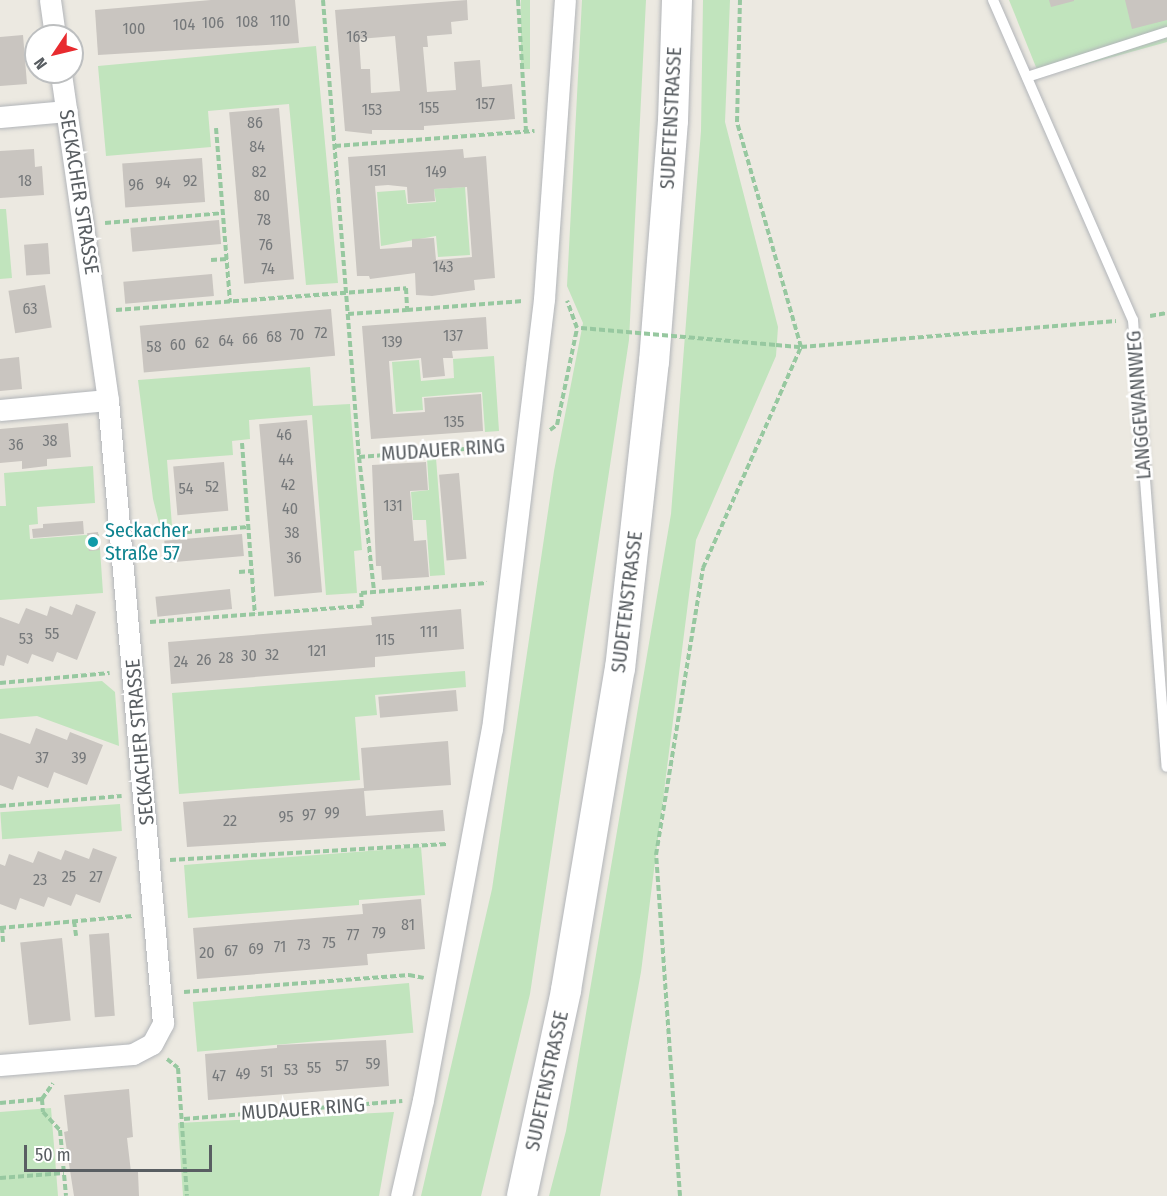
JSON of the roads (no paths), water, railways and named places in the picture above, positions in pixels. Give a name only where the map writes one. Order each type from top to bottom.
[{"type":"main road","name":"SUDETENSTRASSE","points":[[522,1196],[566,990],[620,669],[654,362],[673,121],[676,0]]},
{"type":"street","points":[[50,0],[53,24]]},
{"type":"street","name":"MUDAUER RING","points":[[401,1196],[423,1100],[471,848],[512,581],[527,444],[554,298],[558,129],[565,0]]},
{"type":"street","name":"SECKACHER STRASSE","points":[[0,1065],[133,1054],[152,1044],[163,1023],[123,538],[97,312],[63,84]]},
{"type":"street","points":[[0,117],[67,111]]},
{"type":"street","points":[[0,410],[108,400]]},
{"type":"lane","name":"LANGGEWANNWEG","points":[[993,0],[1133,320],[1167,767]]},
{"type":"lane","points":[[1027,77],[1167,32]]},
{"type":"place","name":"Seckacher Straße 57","points":[[93,542]]}]
